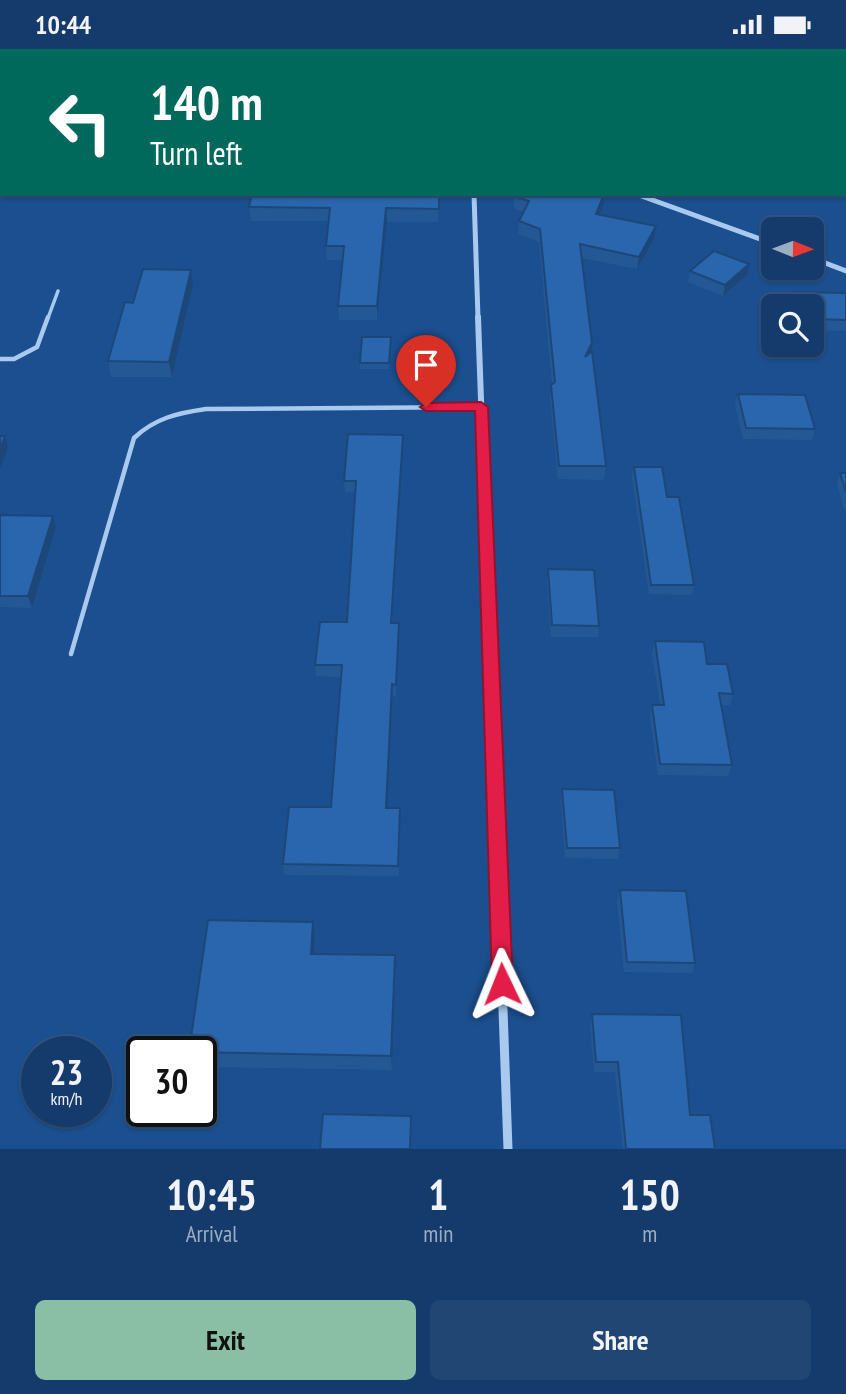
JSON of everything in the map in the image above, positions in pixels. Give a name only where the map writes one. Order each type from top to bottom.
[{"type":"street","points":[[474,196],[509,1149]]},
{"type":"street","points":[[642,196],[761,239]]},
{"type":"street","points":[[824,263],[846,271]]},
{"type":"lane","points":[[0,359],[14,359],[37,347],[58,291]]},
{"type":"lane","points":[[71,654],[134,438],[148,422],[177,413],[206,409],[481,407]]},
{"type":"building","points":[[252,196],[439,196],[439,209],[386,208],[377,306],[338,306],[344,246],[326,246],[330,208],[249,207]]},
{"type":"building","points":[[514,196],[603,196],[596,214],[656,226],[639,257],[580,244],[592,343],[585,357],[592,351],[606,466],[559,466],[551,385],[555,382],[540,229],[519,221],[529,201]]},
{"type":"building","points":[[714,251],[749,264],[725,285],[690,271]]},
{"type":"building","points":[[143,269],[191,270],[169,362],[108,361],[125,302],[133,303]]},
{"type":"building","points":[[846,293],[846,320],[824,319],[824,294],[795,294]]},
{"type":"building","points":[[362,337],[391,337],[389,363],[360,363]]},
{"type":"building","points":[[738,394],[805,395],[815,429],[746,428]]},
{"type":"building","points":[[348,434],[403,435],[391,623],[399,623],[396,685],[392,684],[386,808],[400,808],[398,866],[283,864],[289,807],[331,807],[342,665],[315,665],[320,622],[347,622],[356,481],[344,481]]},
{"type":"building","points":[[0,436],[5,436],[0,449]]},
{"type":"building","points":[[634,467],[662,467],[667,497],[679,497],[694,585],[651,585]]},
{"type":"building","points":[[840,473],[846,473],[846,492]]},
{"type":"building","points":[[0,515],[53,516],[28,596],[0,596]]},
{"type":"building","points":[[548,569],[594,570],[599,626],[552,625]]},
{"type":"building","points":[[655,641],[704,642],[707,664],[727,664],[733,694],[719,693],[732,765],[660,764],[652,705],[664,705]]},
{"type":"building","points":[[562,789],[614,790],[620,848],[567,848]]},
{"type":"building","points":[[620,890],[686,891],[695,963],[627,962]]},
{"type":"building","points":[[208,920],[313,922],[311,954],[395,955],[391,1056],[217,1053],[217,1036],[191,1036]]},
{"type":"building","points":[[592,1014],[681,1015],[690,1115],[710,1115],[715,1149],[626,1149],[618,1062],[596,1062]]},
{"type":"building","points":[[323,1114],[411,1116],[410,1149],[320,1149]]},
{"type":"route","points":[[426,407],[481,407],[502,984]]}]
